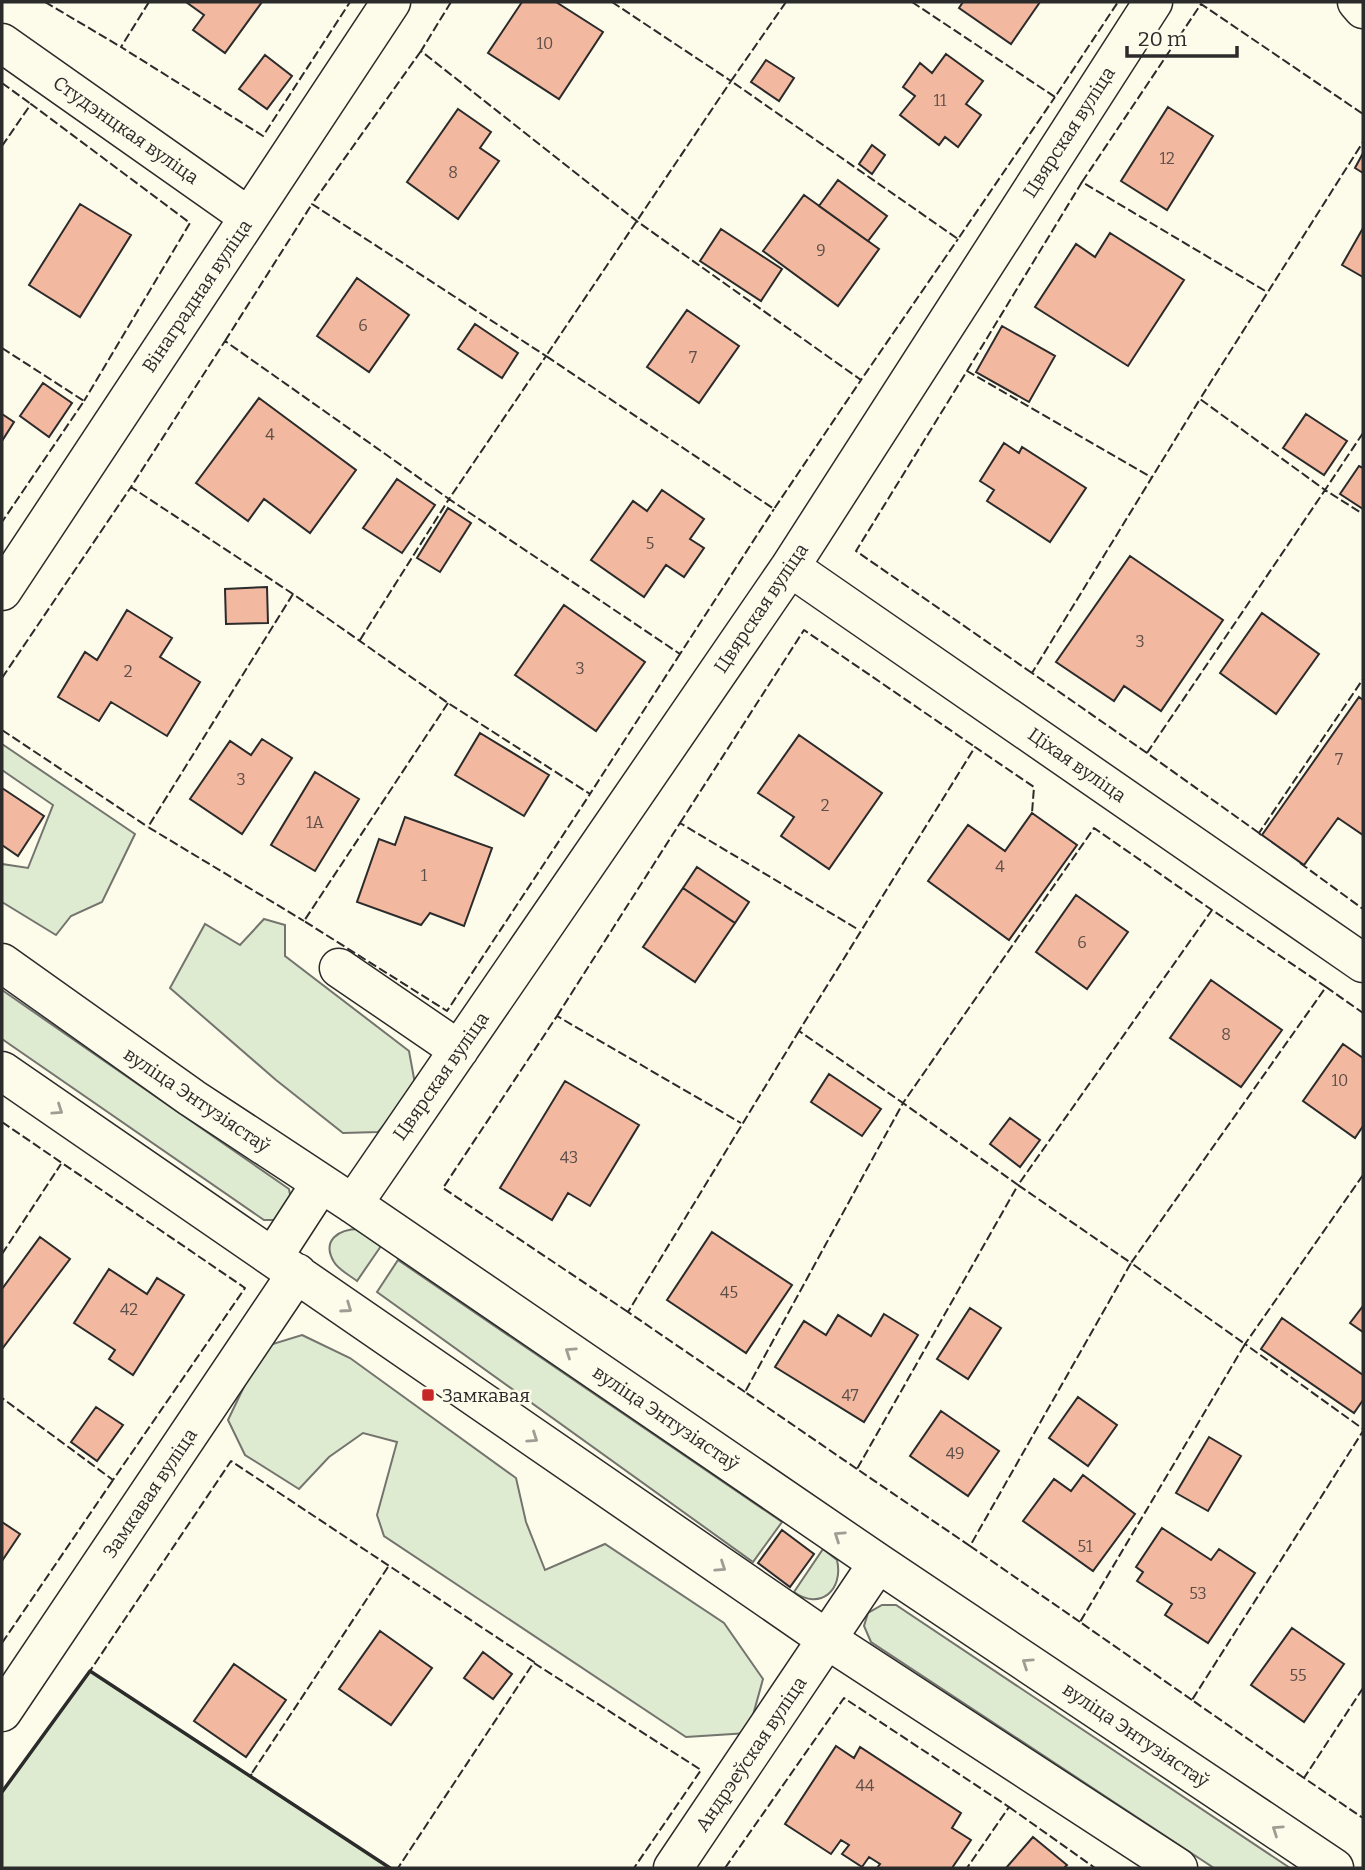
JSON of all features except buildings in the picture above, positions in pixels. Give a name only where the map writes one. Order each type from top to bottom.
[{"type":"street","name":"Вінаградная вуліца","points":[[2,591],[391,2]]},
{"type":"street","name":"Цвярская вуліца","points":[[353,1204],[790,567],[1153,2]]},
{"type":"street","points":[[1357,2],[1363,9]]},
{"type":"street","name":"Студэнцкая вуліца","points":[[2,43],[249,217]]},
{"type":"street","name":"Ціхая вуліца","points":[[790,567],[1363,963]]},
{"type":"street","name":"вуліца Энтузіястаў","points":[[2,963],[192,1098],[353,1204],[878,1563],[1334,1868]]},
{"type":"street","points":[[339,968],[458,1050]]},
{"type":"street","points":[[2,1071],[828,1640],[1178,1868]]},
{"type":"street","name":"Замкавая вуліца","points":[[2,1712],[285,1265],[321,1184]]},
{"type":"street","name":"Андрэеўская вуліца","points":[[673,1868],[878,1563]]},
{"type":"green space","points":[[2,744],[135,834],[102,902],[71,916],[56,935],[2,902],[2,864],[28,868],[53,805],[2,770]]},
{"type":"green space","points":[[264,919],[285,925],[285,956],[409,1051],[416,1089],[378,1132],[343,1133],[276,1080],[170,988],[205,924],[240,945]]},
{"type":"green space","points":[[2,990],[289,1189],[291,1200],[277,1220],[264,1220],[2,1039]]},
{"type":"green space","points":[[359,1229],[381,1246],[357,1281],[336,1265],[330,1248],[334,1237],[345,1231]]},
{"type":"green space","points":[[398,1260],[782,1522],[753,1562],[377,1292]]},
{"type":"green space","points":[[302,1335],[350,1358],[516,1478],[526,1522],[545,1570],[605,1544],[724,1623],[763,1679],[748,1733],[686,1737],[384,1536],[377,1515],[397,1442],[363,1433],[329,1457],[299,1489],[245,1455],[228,1420],[263,1347]]},
{"type":"green space","points":[[823,1549],[837,1560],[837,1580],[833,1588],[821,1598],[813,1599],[794,1592]]},
{"type":"green space","points":[[882,1605],[896,1605],[1290,1868],[1214,1868],[871,1642],[864,1626],[868,1613]]},
{"type":"green space","points":[[90,1671],[390,1868],[2,1868],[2,1792]]},
{"type":"fence","points":[[45,2],[121,47]]},
{"type":"fence","points":[[149,2],[121,47],[263,136],[350,2]]},
{"type":"fence","points":[[451,2],[421,51],[638,222],[861,380],[958,239]]},
{"type":"fence","points":[[612,2],[731,81],[546,356],[774,509],[861,380]]},
{"type":"fence","points":[[786,2],[731,81],[958,239],[1055,97]]},
{"type":"fence","points":[[912,2],[1055,97],[1118,2]]},
{"type":"fence","points":[[1082,182],[1201,4],[1363,114]]},
{"type":"fence","points":[[421,51],[312,204],[546,356],[449,499],[680,654],[774,509]]},
{"type":"fence","points":[[2,83],[31,104]]},
{"type":"fence","points":[[2,146],[31,104],[190,223],[84,401]]},
{"type":"fence","points":[[1259,833],[1147,753],[1325,490],[1200,399],[1363,142]]},
{"type":"fence","points":[[967,371],[1082,182],[1267,292]]},
{"type":"fence","points":[[225,341],[312,204]]},
{"type":"fence","points":[[360,640],[449,499],[225,341],[131,487],[293,594],[448,703],[590,794],[680,654]]},
{"type":"fence","points":[[2,348],[84,401],[2,522]]},
{"type":"fence","points":[[1032,673],[856,551],[967,371],[1151,477]]},
{"type":"fence","points":[[1147,753],[1032,673],[1200,399]]},
{"type":"fence","points":[[1363,433],[1325,490],[1363,514]]},
{"type":"fence","points":[[2,678],[131,487]]},
{"type":"fence","points":[[293,594],[148,827],[304,921]]},
{"type":"fence","points":[[680,823],[804,630],[975,747]]},
{"type":"fence","points":[[1261,835],[1259,833],[1363,679]]},
{"type":"fence","points":[[448,703],[304,921],[447,1011],[590,794]]},
{"type":"fence","points":[[2,730],[148,827]]},
{"type":"fence","points":[[857,1469],[745,1392],[903,1103],[799,1031],[975,747],[1034,787],[1032,813]]},
{"type":"fence","points":[[557,1016],[680,823],[859,930]]},
{"type":"fence","points":[[970,1546],[857,1469],[1018,1185],[903,1103],[1094,828],[1212,910]]},
{"type":"fence","points":[[1300,863],[1363,909]]},
{"type":"fence","points":[[1080,1622],[970,1546],[1131,1263],[1018,1185],[1212,910],[1326,987]]},
{"type":"fence","points":[[1192,1700],[1080,1622],[1245,1344],[1131,1263],[1326,987],[1363,1013]]},
{"type":"fence","points":[[628,1312],[443,1188],[557,1016],[741,1123]]},
{"type":"fence","points":[[745,1392],[628,1312],[799,1031]]},
{"type":"fence","points":[[2,1122],[245,1288],[113,1480],[2,1398]]},
{"type":"fence","points":[[2,1254],[61,1164]]},
{"type":"fence","points":[[1363,1175],[1245,1344],[1363,1429]]},
{"type":"fence","points":[[1304,1778],[1192,1700],[1363,1431]]},
{"type":"fence","points":[[388,1567],[250,1776],[90,1671],[231,1461],[534,1662],[398,1868]]},
{"type":"fence","points":[[2,1643],[113,1480]]},
{"type":"fence","points":[[534,1663],[701,1770],[634,1868]]},
{"type":"fence","points":[[1363,1688],[1304,1778],[1363,1818]]},
{"type":"fence","points":[[725,1868],[844,1698],[1009,1807],[967,1868]]},
{"type":"fence","points":[[252,1774],[250,1776],[390,1868]]},
{"type":"fence","points":[[1009,1807],[1095,1868]]},
{"type":"wall","points":[[2,1792],[90,1671],[390,1868]]},
{"type":"place","name":"Замкавая","points":[[428,1395]]}]
